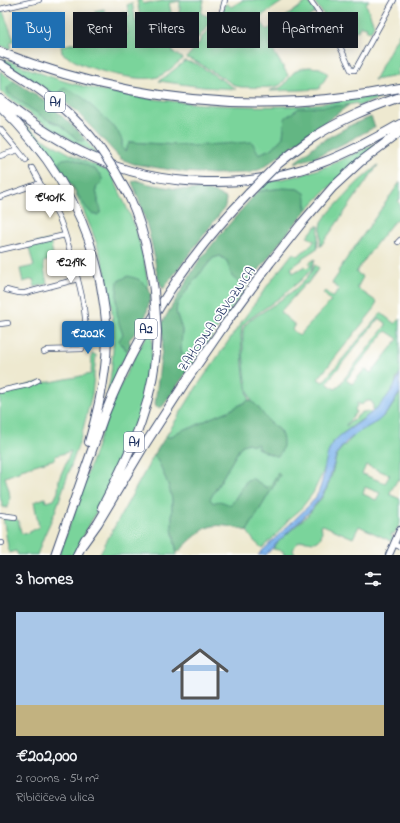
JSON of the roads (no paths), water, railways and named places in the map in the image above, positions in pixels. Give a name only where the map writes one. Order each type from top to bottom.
[{"type":"highway","points":[[0,52],[52,71],[99,84],[141,93],[196,100],[245,102],[307,101],[356,96],[400,88]]},
{"type":"highway","name":"A1","points":[[0,64],[30,83],[59,105],[78,122],[101,150],[115,171],[128,196],[144,235],[150,259],[157,331],[156,356],[147,404],[139,429],[124,464],[77,555]]},
{"type":"highway","name":"A2","points":[[79,485],[113,394],[134,351],[155,313],[178,278],[200,249],[249,193],[277,165],[311,139],[332,126],[367,109],[400,97]]},
{"type":"highway","points":[[0,99],[47,133],[79,151],[102,161],[118,167],[150,175],[199,182],[223,182],[272,177],[302,169],[344,154],[400,124]]},
{"type":"highway","points":[[0,106],[38,147],[66,188],[87,233],[95,256],[106,317],[106,367],[96,418],[79,474],[79,485],[55,555]]},
{"type":"highway","name":"ZAHODNA OBVOZNICA","points":[[83,544],[98,524],[147,441],[184,384],[233,312],[270,263],[333,187],[360,162],[400,132]]},
{"type":"street","points":[[0,9],[39,0]]},
{"type":"street","points":[[222,12],[225,0]]},
{"type":"street","points":[[310,0],[336,38],[351,70],[355,70],[394,0]]},
{"type":"street","points":[[0,129],[26,160]]},
{"type":"street","points":[[0,156],[18,150]]},
{"type":"street","points":[[32,168],[59,218],[65,235],[82,296],[85,329],[84,344],[82,349],[48,350],[44,352]]},
{"type":"street","points":[[0,197],[40,183]]},
{"type":"street","points":[[0,250],[65,235]]},
{"type":"street","points":[[6,290],[13,291],[18,294],[78,279]]},
{"type":"street","points":[[0,324],[8,323]]},
{"type":"street","points":[[0,391],[28,385],[38,380]]},
{"type":"street","points":[[0,515],[15,517]]},
{"type":"street","points":[[389,555],[400,530]]},
{"type":"street","points":[[394,544],[400,548]]},
{"type":"water","points":[[400,374],[400,392],[389,410],[378,421],[357,433],[346,442],[336,454],[327,487],[321,497],[310,511],[266,555],[258,555],[305,510],[316,497],[322,483],[326,459],[335,440],[369,415],[381,404],[392,391]]}]
